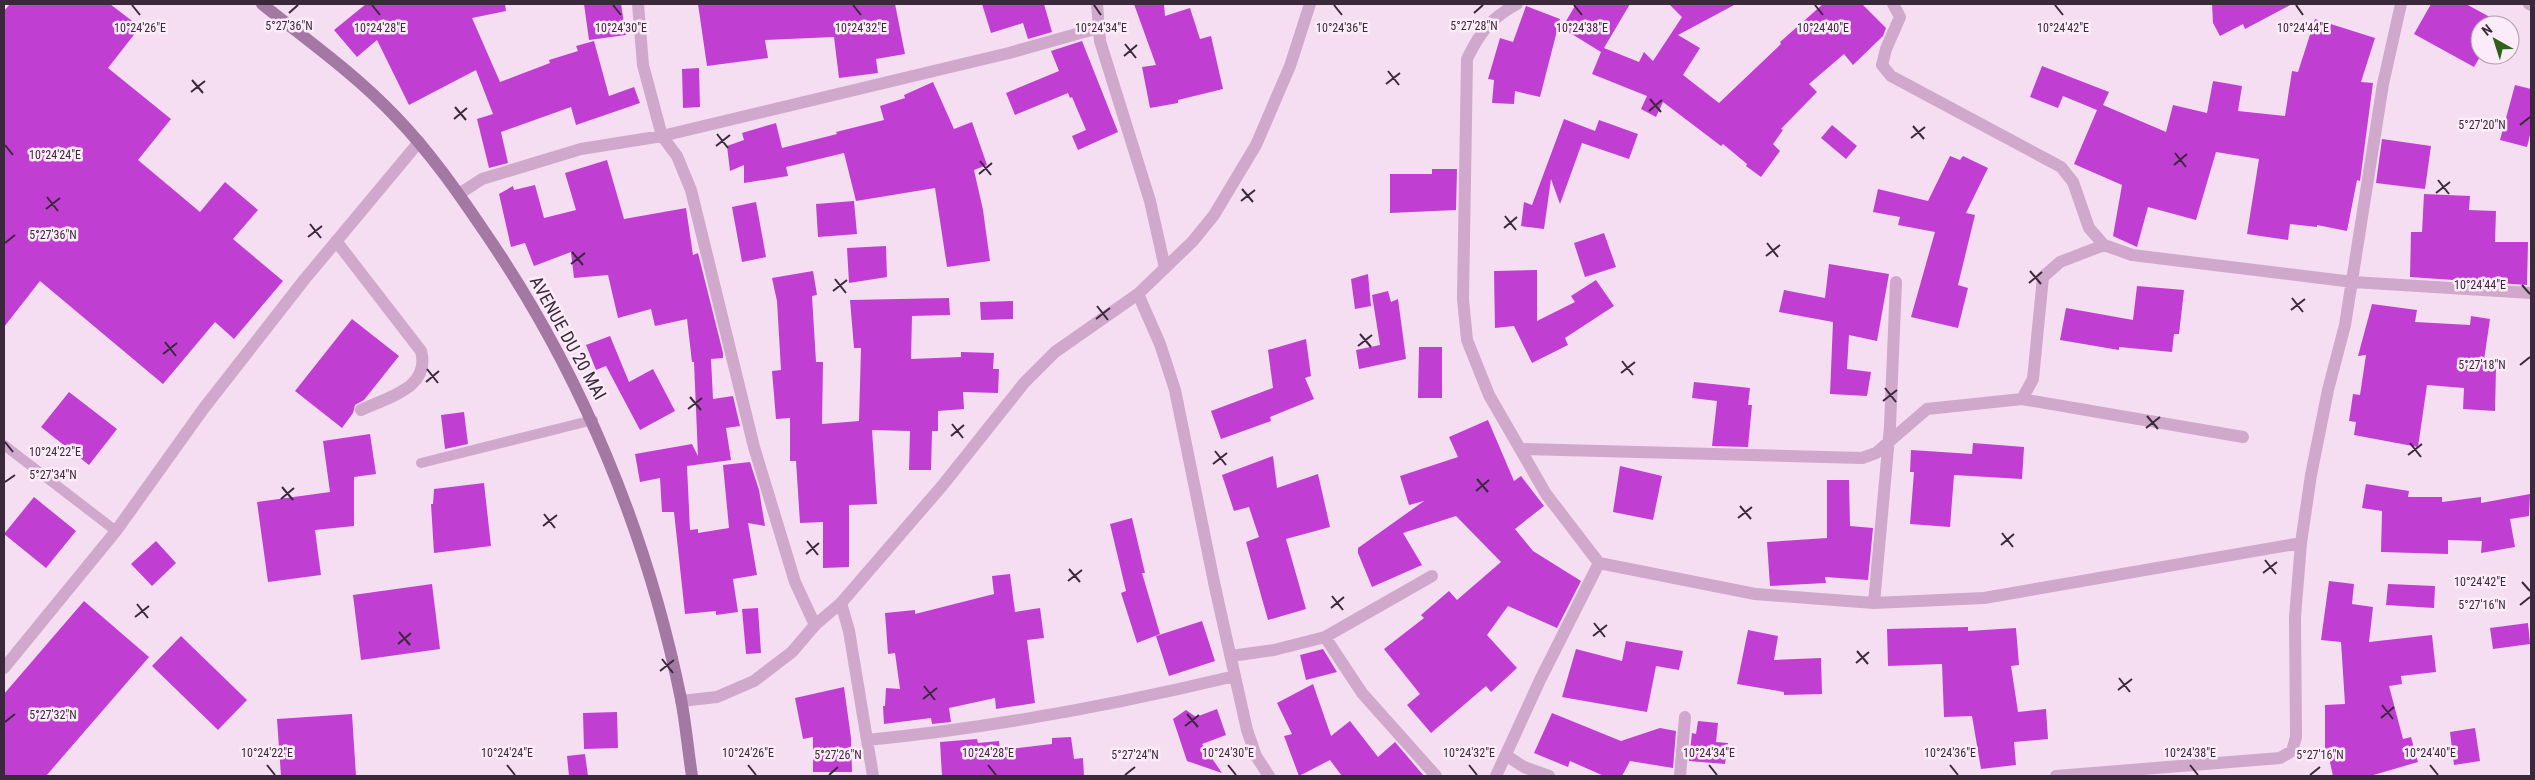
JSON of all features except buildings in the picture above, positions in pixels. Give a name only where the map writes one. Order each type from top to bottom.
[{"type":"main road","name":"AVENUE DU 20 MAI","points":[[262,4],[361,84],[419,142],[459,194],[503,258],[545,326],[593,420],[630,512],[671,657],[681,701],[692,776]]},
{"type":"street","points":[[638,4],[642,65],[662,136],[676,156],[691,190],[754,447],[795,582],[814,625]]},
{"type":"street","points":[[1097,4],[1098,28],[1158,229],[1165,268]]},
{"type":"street","points":[[681,701],[717,697],[754,681],[792,652],[814,625],[841,603],[942,486],[1024,383],[1055,352],[1138,294],[1193,241],[1214,215],[1256,145],[1290,66],[1310,4]]},
{"type":"street","points":[[1517,4],[1502,12],[1478,35],[1468,59],[1463,299],[1467,340],[1489,395],[1546,494],[1599,563],[1755,594],[1874,603],[1984,598],[2301,543]]},
{"type":"street","points":[[1893,4],[1900,17],[1886,49],[1882,65],[1891,76],[2061,167],[2073,182],[2088,228],[2104,245],[2132,255],[2353,282],[2531,293]]},
{"type":"street","points":[[2056,776],[2280,758],[2292,751],[2296,737],[2295,617],[2301,543],[2310,474],[2353,282],[2383,84],[2401,4]]},
{"type":"street","points":[[459,194],[482,180],[581,149],[662,136],[1009,53],[1098,28]]},
{"type":"street","points":[[4,668],[116,531],[204,408],[336,241],[419,142]]},
{"type":"street","points":[[336,241],[421,351],[424,362],[421,374],[412,385],[361,410]]},
{"type":"street","points":[[2022,399],[2032,379],[2043,277],[2060,262],[2104,245]]},
{"type":"street","points":[[1874,603],[1888,442],[1896,282]]},
{"type":"street","points":[[1138,294],[1160,344],[1175,390],[1248,730],[1256,756],[1269,776]]},
{"type":"street","points":[[1520,449],[1862,458],[1876,453],[1927,409],[2022,399],[2243,437]]},
{"type":"street","points":[[1496,776],[1507,756],[1540,680],[1599,563]]},
{"type":"street","points":[[1231,656],[1274,650],[1325,637],[1432,576]]},
{"type":"street","points":[[841,603],[849,631],[873,776]]},
{"type":"street","points":[[1325,637],[1362,693],[1436,776]]},
{"type":"street","points":[[867,740],[930,734],[1078,711],[1235,676]]},
{"type":"street","points":[[1680,776],[1685,717]]},
{"type":"street","points":[[1507,756],[1524,767],[1549,776]]},
{"type":"lane","points":[[421,463],[593,420]]},
{"type":"lane","points":[[4,445],[116,531]]}]
